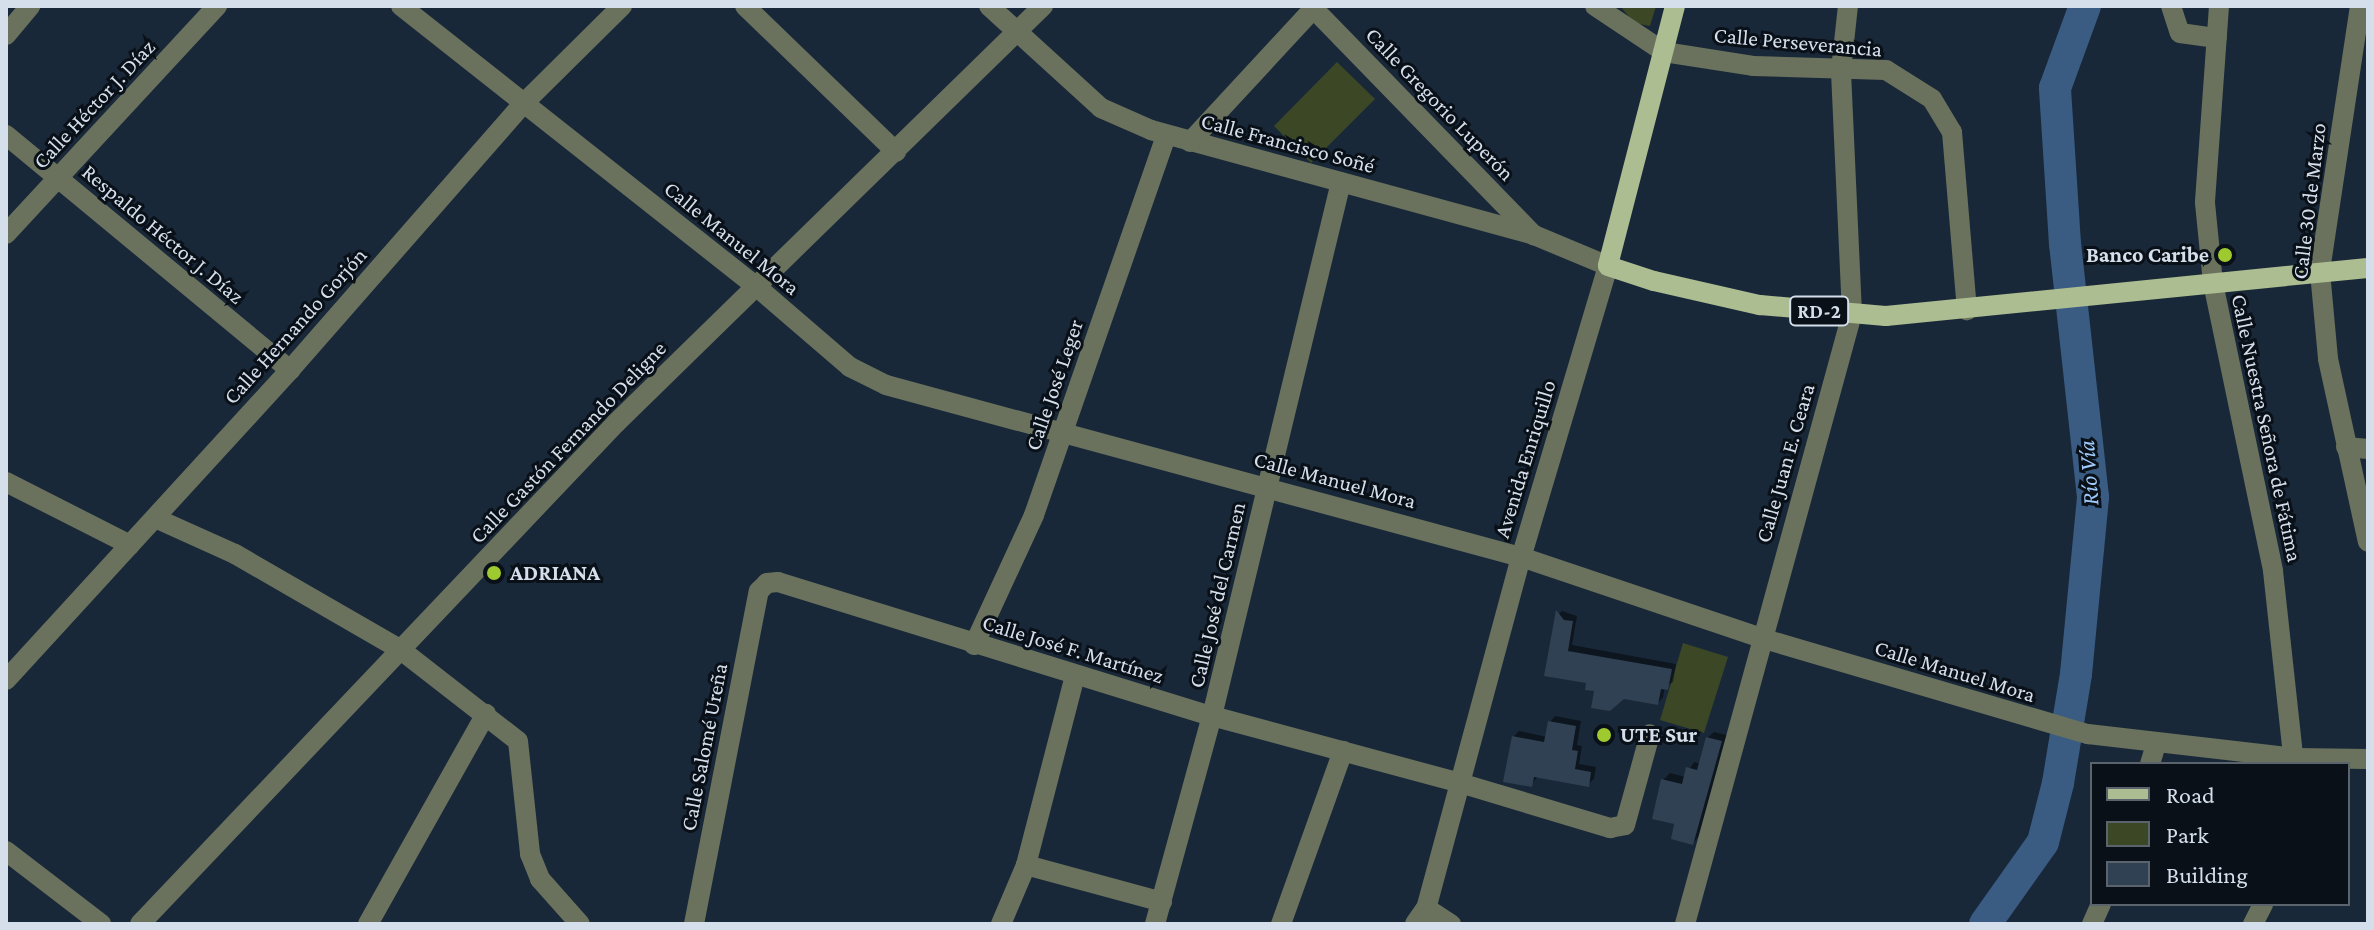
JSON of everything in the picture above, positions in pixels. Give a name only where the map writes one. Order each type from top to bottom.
[{"type":"main road","name":"Avenida Enriquillo","points":[[1608,266],[1675,6]]},
{"type":"main road","name":"RD-2","points":[[1608,266],[1654,281],[1760,305],[1886,316],[2368,268]]},
{"type":"street","points":[[6,35],[30,6]]},
{"type":"street","name":"Calle Héctor J. Díaz","points":[[6,234],[217,6]]},
{"type":"street","name":"Calle Manuel Mora","points":[[401,6],[757,287],[850,367],[886,385],[1521,557],[1761,638],[2153,754],[2295,761],[2368,759]]},
{"type":"street","name":"Calle Hernando Gorjón","points":[[6,680],[290,370],[524,103],[622,6]]},
{"type":"street","points":[[745,6],[896,152]]},
{"type":"street","name":"Calle Francisco Soñé","points":[[989,6],[1016,34],[1101,108],[1166,135],[1534,235],[1608,266]]},
{"type":"street","name":"Calle Gastón Fernando Deligne","points":[[140,924],[616,423],[1043,6]]},
{"type":"street","name":"Calle Perseverancia","points":[[1595,6],[1664,52],[1753,66],[1886,70],[1932,99],[1952,132],[1967,310]]},
{"type":"street","name":"Calle Juan E. Ceara","points":[[1685,924],[1852,314],[1841,70],[1848,6]]},
{"type":"street","points":[[2171,6],[2180,33],[2217,38]]},
{"type":"street","name":"Calle Nuestra Señora de Fátima","points":[[2219,6],[2205,203],[2213,283],[2273,571],[2295,761]]},
{"type":"street","name":"Calle 30 de Marzo","points":[[2360,6],[2320,272],[2328,359],[2368,542]]},
{"type":"street","points":[[1190,142],[1313,7]]},
{"type":"street","name":"Calle Gregorio Luperón","points":[[1313,7],[1534,235]]},
{"type":"street","name":"Respaldo Héctor J. Díaz","points":[[6,135],[290,370]]},
{"type":"street","name":"Calle José Leger","points":[[974,645],[1034,515],[1166,135]]},
{"type":"street","name":"Calle José del Carmen","points":[[1155,924],[1212,716],[1341,182]]},
{"type":"street","name":"Avenida Enriquillo","points":[[1420,916],[1460,783],[1521,557],[1608,266]]},
{"type":"street","points":[[2346,447],[2368,449]]},
{"type":"street","points":[[6,482],[130,545]]},
{"type":"street","points":[[155,518],[235,554],[401,650],[518,741],[530,854],[540,879],[580,924]]},
{"type":"street","name":"Calle José F. Martínez","points":[[767,583],[778,582],[1212,716],[1460,783],[1610,828],[1625,825],[1650,734]]},
{"type":"street","name":"Calle Salomé Ureña","points":[[694,924],[759,591],[767,583]]},
{"type":"street","points":[[1001,924],[1026,865],[1075,675]]},
{"type":"street","points":[[368,924],[486,714]]},
{"type":"street","points":[[1281,924],[1343,751]]},
{"type":"street","points":[[6,851],[101,924]]},
{"type":"street","points":[[1026,865],[1162,902]]},
{"type":"street","points":[[2253,924],[2262,906]]},
{"type":"street","points":[[1420,916],[1451,924]]},
{"type":"green space","points":[[1620,6],[1656,6],[1650,26],[1634,23]]},
{"type":"green space","points":[[1337,62],[1375,99],[1311,163],[1274,126]]},
{"type":"green space","points":[[1683,643],[1728,657],[1704,733],[1660,720]]},
{"type":"building","points":[[1556,610],[1564,620],[1573,621],[1568,651],[1672,669],[1668,690],[1661,689],[1658,705],[1624,699],[1610,711],[1591,708],[1594,691],[1585,690],[1586,683],[1544,676]]},
{"type":"building","points":[[1548,721],[1576,726],[1572,750],[1578,751],[1575,769],[1591,772],[1589,787],[1534,777],[1532,787],[1503,782],[1512,736],[1544,742]]},
{"type":"building","points":[[1706,737],[1722,741],[1693,845],[1671,839],[1674,824],[1652,819],[1661,779],[1682,784],[1686,767],[1697,770]]},
{"type":"waterway","name":"Río Vía","points":[[1985,924],[2043,842],[2058,783],[2076,674],[2093,497],[2065,244],[2055,88],[2085,6]]},
{"type":"place","name":"Banco Caribe","points":[[2225,255]]},
{"type":"place","name":"ADRIANA","points":[[494,573]]},
{"type":"place","name":"UTE Sur","points":[[1604,735]]}]
